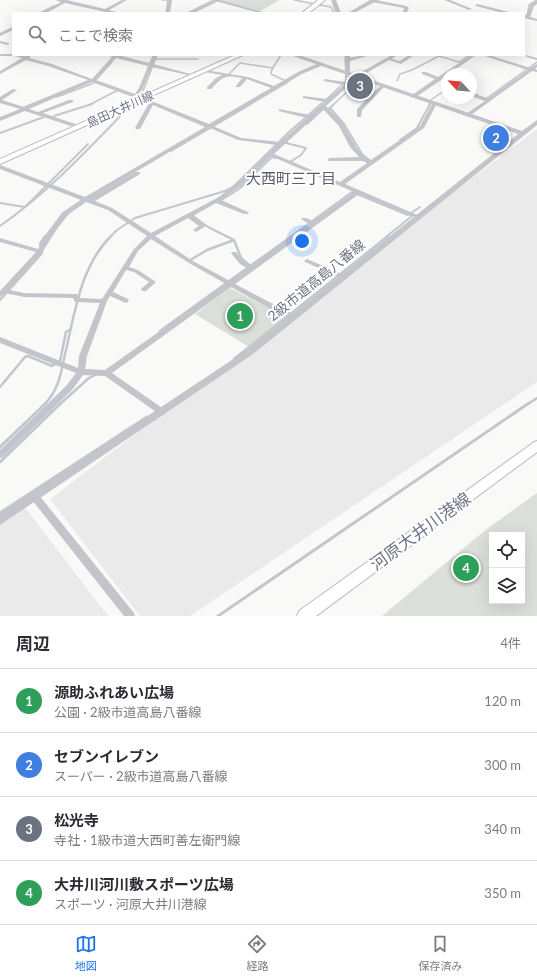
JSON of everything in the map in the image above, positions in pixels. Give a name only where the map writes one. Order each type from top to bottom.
[{"type":"main road","points":[[306,12],[322,0]]},
{"type":"main road","name":"島田大井川線","points":[[0,162],[131,104],[140,97],[196,76],[238,56]]},
{"type":"main road","name":"河原大井川港線","points":[[304,616],[537,446]]},
{"type":"street","points":[[57,0],[66,1],[104,12],[125,0]]},
{"type":"street","points":[[168,12],[170,0]]},
{"type":"street","points":[[190,12],[215,0],[261,12]]},
{"type":"street","points":[[334,0],[339,12]]},
{"type":"street","points":[[446,0],[470,9]]},
{"type":"street","points":[[466,12],[484,0]]},
{"type":"street","points":[[45,12],[66,1]]},
{"type":"street","points":[[352,12],[373,1],[408,8],[404,12]]},
{"type":"street","points":[[525,17],[528,17],[532,5],[537,2]]},
{"type":"street","points":[[477,5],[504,12]]},
{"type":"street","points":[[525,17],[537,20]]},
{"type":"street","points":[[0,35],[12,28]]},
{"type":"street","points":[[0,29],[12,32]]},
{"type":"street","points":[[0,42],[7,44]]},
{"type":"street","points":[[0,55],[12,55]]},
{"type":"street","points":[[0,73],[29,56],[140,97],[245,141],[280,144]]},
{"type":"street","points":[[0,119],[93,80],[111,56]]},
{"type":"street","points":[[116,56],[196,76]]},
{"type":"street","points":[[140,97],[155,56]]},
{"type":"street","points":[[296,56],[522,133]]},
{"type":"street","points":[[348,74],[348,57],[358,56]]},
{"type":"street","points":[[0,455],[70,386],[81,372],[83,356],[104,301],[136,250],[152,235],[217,200],[240,184],[280,144],[347,84],[394,56]]},
{"type":"street","points":[[389,59],[401,63],[411,56]]},
{"type":"street","points":[[414,96],[473,56]]},
{"type":"street","points":[[487,56],[537,71]]},
{"type":"street","points":[[528,56],[537,59]]},
{"type":"street","points":[[90,202],[300,73],[321,64]]},
{"type":"street","points":[[468,115],[537,65]]},
{"type":"street","points":[[207,71],[245,78],[275,88]]},
{"type":"street","points":[[424,73],[439,79]]},
{"type":"street","points":[[209,88],[228,74]]},
{"type":"street","points":[[238,86],[245,78]]},
{"type":"street","points":[[326,80],[347,84]]},
{"type":"street","points":[[359,116],[359,110],[383,86]]},
{"type":"street","points":[[0,100],[15,90]]},
{"type":"street","points":[[477,96],[488,100]]},
{"type":"street","points":[[305,97],[328,101]]},
{"type":"street","points":[[0,100],[79,127]]},
{"type":"street","points":[[39,113],[71,101]]},
{"type":"street","points":[[138,128],[152,102]]},
{"type":"street","points":[[342,184],[422,128],[435,103]]},
{"type":"street","points":[[323,106],[341,125],[355,151],[363,159],[372,163]]},
{"type":"street","points":[[281,110],[310,118]]},
{"type":"street","name":"2級市道高島八番線","points":[[0,520],[250,352],[537,122]]},
{"type":"street","points":[[2,293],[38,256],[39,251],[54,228],[67,213],[84,200],[211,128]]},
{"type":"street","points":[[270,154],[419,217]]},
{"type":"street","points":[[330,160],[363,159]]},
{"type":"street","points":[[0,167],[110,209],[152,235],[191,262],[293,318]]},
{"type":"street","points":[[107,373],[358,191]]},
{"type":"street","points":[[217,200],[246,213]]},
{"type":"street","points":[[188,216],[203,226],[196,230]]},
{"type":"street","points":[[304,219],[314,224]]},
{"type":"street","points":[[0,240],[39,251]]},
{"type":"street","points":[[234,253],[242,263],[252,268]]},
{"type":"street","points":[[307,261],[344,277]]},
{"type":"street","points":[[125,268],[136,271],[153,282],[144,289]]},
{"type":"street","points":[[2,293],[24,296],[75,296],[77,300],[104,301]]},
{"type":"street","points":[[109,293],[126,301]]},
{"type":"street","points":[[0,340],[81,372],[107,373],[162,412]]},
{"type":"street","points":[[35,497],[130,616]]},
{"type":"shaded area","points":[[280,0],[260,11],[220,1]]},
{"type":"shaded area","points":[[537,129],[537,382],[190,616],[140,616],[50,499]]},
{"type":"shaded area","points":[[230,288],[286,317],[249,347],[195,314]]},
{"type":"shaded area","points":[[537,493],[537,616],[382,616],[488,528]]},
{"type":"shaded area","points":[[23,505],[108,616],[0,616],[0,518]]},
{"type":"building","points":[[358,81],[367,83],[363,90],[353,89]]},
{"type":"waterway","points":[[162,0],[168,0],[166,12]]},
{"type":"waterway","points":[[194,12],[219,0]]},
{"type":"waterway","points":[[294,0],[331,7],[334,12]]},
{"type":"waterway","points":[[332,0],[336,12]]},
{"type":"waterway","points":[[354,12],[377,0]]},
{"type":"waterway","points":[[525,16],[527,16],[529,5],[537,0]]},
{"type":"waterway","points":[[42,12],[54,6]]},
{"type":"waterway","points":[[138,98],[143,91],[157,56]]},
{"type":"waterway","points":[[273,68],[280,56]]},
{"type":"waterway","points":[[320,105],[346,81],[345,56]]},
{"type":"waterway","points":[[397,81],[400,74],[412,70],[439,56]]},
{"type":"waterway","points":[[439,56],[459,62],[468,56]]},
{"type":"waterway","points":[[156,59],[198,59]]},
{"type":"waterway","points":[[94,82],[112,62]]},
{"type":"waterway","points":[[487,98],[537,62]]},
{"type":"waterway","points":[[229,74],[240,63],[273,68]]},
{"type":"waterway","points":[[249,105],[288,82],[271,74],[273,68]]},
{"type":"waterway","points":[[333,105],[351,88],[356,79],[346,76]]},
{"type":"waterway","points":[[57,97],[94,83]]},
{"type":"waterway","points":[[89,105],[118,90],[116,90]]},
{"type":"waterway","points":[[429,105],[432,99],[441,93]]},
{"type":"waterway","points":[[27,205],[53,183],[132,104]]},
{"type":"waterway","points":[[171,151],[251,104]]},
{"type":"waterway","points":[[111,236],[135,218],[225,191],[233,187],[288,133],[321,104]]},
{"type":"waterway","points":[[400,140],[417,128],[430,104]]},
{"type":"waterway","points":[[54,116],[89,105]]},
{"type":"waterway","points":[[330,108],[333,105]]},
{"type":"waterway","points":[[307,124],[322,110],[330,108]]},
{"type":"waterway","points":[[330,108],[344,124],[362,154]]},
{"type":"waterway","points":[[0,133],[44,117]]},
{"type":"waterway","points":[[287,142],[286,143],[306,148],[301,155],[290,162]]},
{"type":"waterway","points":[[27,205],[88,144]]},
{"type":"waterway","points":[[220,201],[239,189],[272,157],[276,158]]},
{"type":"waterway","points":[[290,237],[352,192],[408,215],[409,214]]},
{"type":"waterway","points":[[45,237],[63,213],[81,201]]},
{"type":"waterway","points":[[0,203],[25,207]]},
{"type":"waterway","points":[[0,226],[25,207]]},
{"type":"waterway","points":[[409,214],[420,207]]},
{"type":"waterway","points":[[386,237],[412,216],[409,214]]},
{"type":"waterway","points":[[194,215],[193,216],[208,227],[234,240]]},
{"type":"waterway","points":[[0,300],[42,253],[40,244],[45,236]]},
{"type":"waterway","points":[[71,329],[85,276],[101,248],[111,236]]},
{"type":"waterway","points":[[160,331],[292,236]]},
{"type":"waterway","points":[[234,359],[388,236]]},
{"type":"waterway","points":[[192,259],[207,250],[234,240]]},
{"type":"waterway","points":[[234,240],[241,258],[249,265]]},
{"type":"waterway","points":[[0,387],[25,357],[28,356],[52,366],[60,361],[66,332],[71,329]]},
{"type":"waterway","points":[[45,404],[53,393],[59,380],[71,329]]},
{"type":"waterway","points":[[60,404],[89,378],[97,374]]},
{"type":"waterway","points":[[528,404],[537,398]]},
{"type":"waterway","points":[[0,462],[61,403]]},
{"type":"waterway","points":[[218,616],[529,403]]},
{"type":"waterway","points":[[0,447],[45,404]]},
{"type":"waterway","points":[[0,513],[147,417]]},
{"type":"place","name":"松光寺","points":[[360,86]]},
{"type":"place","name":"セブンイレブン","points":[[496,138]]},
{"type":"place","name":"源助ふれあい広場","points":[[240,316]]},
{"type":"place","name":"大井川河川敷スポーツ広場","points":[[466,568]]},
{"type":"district","name":"大西町三丁目","points":[[291,178]]}]
